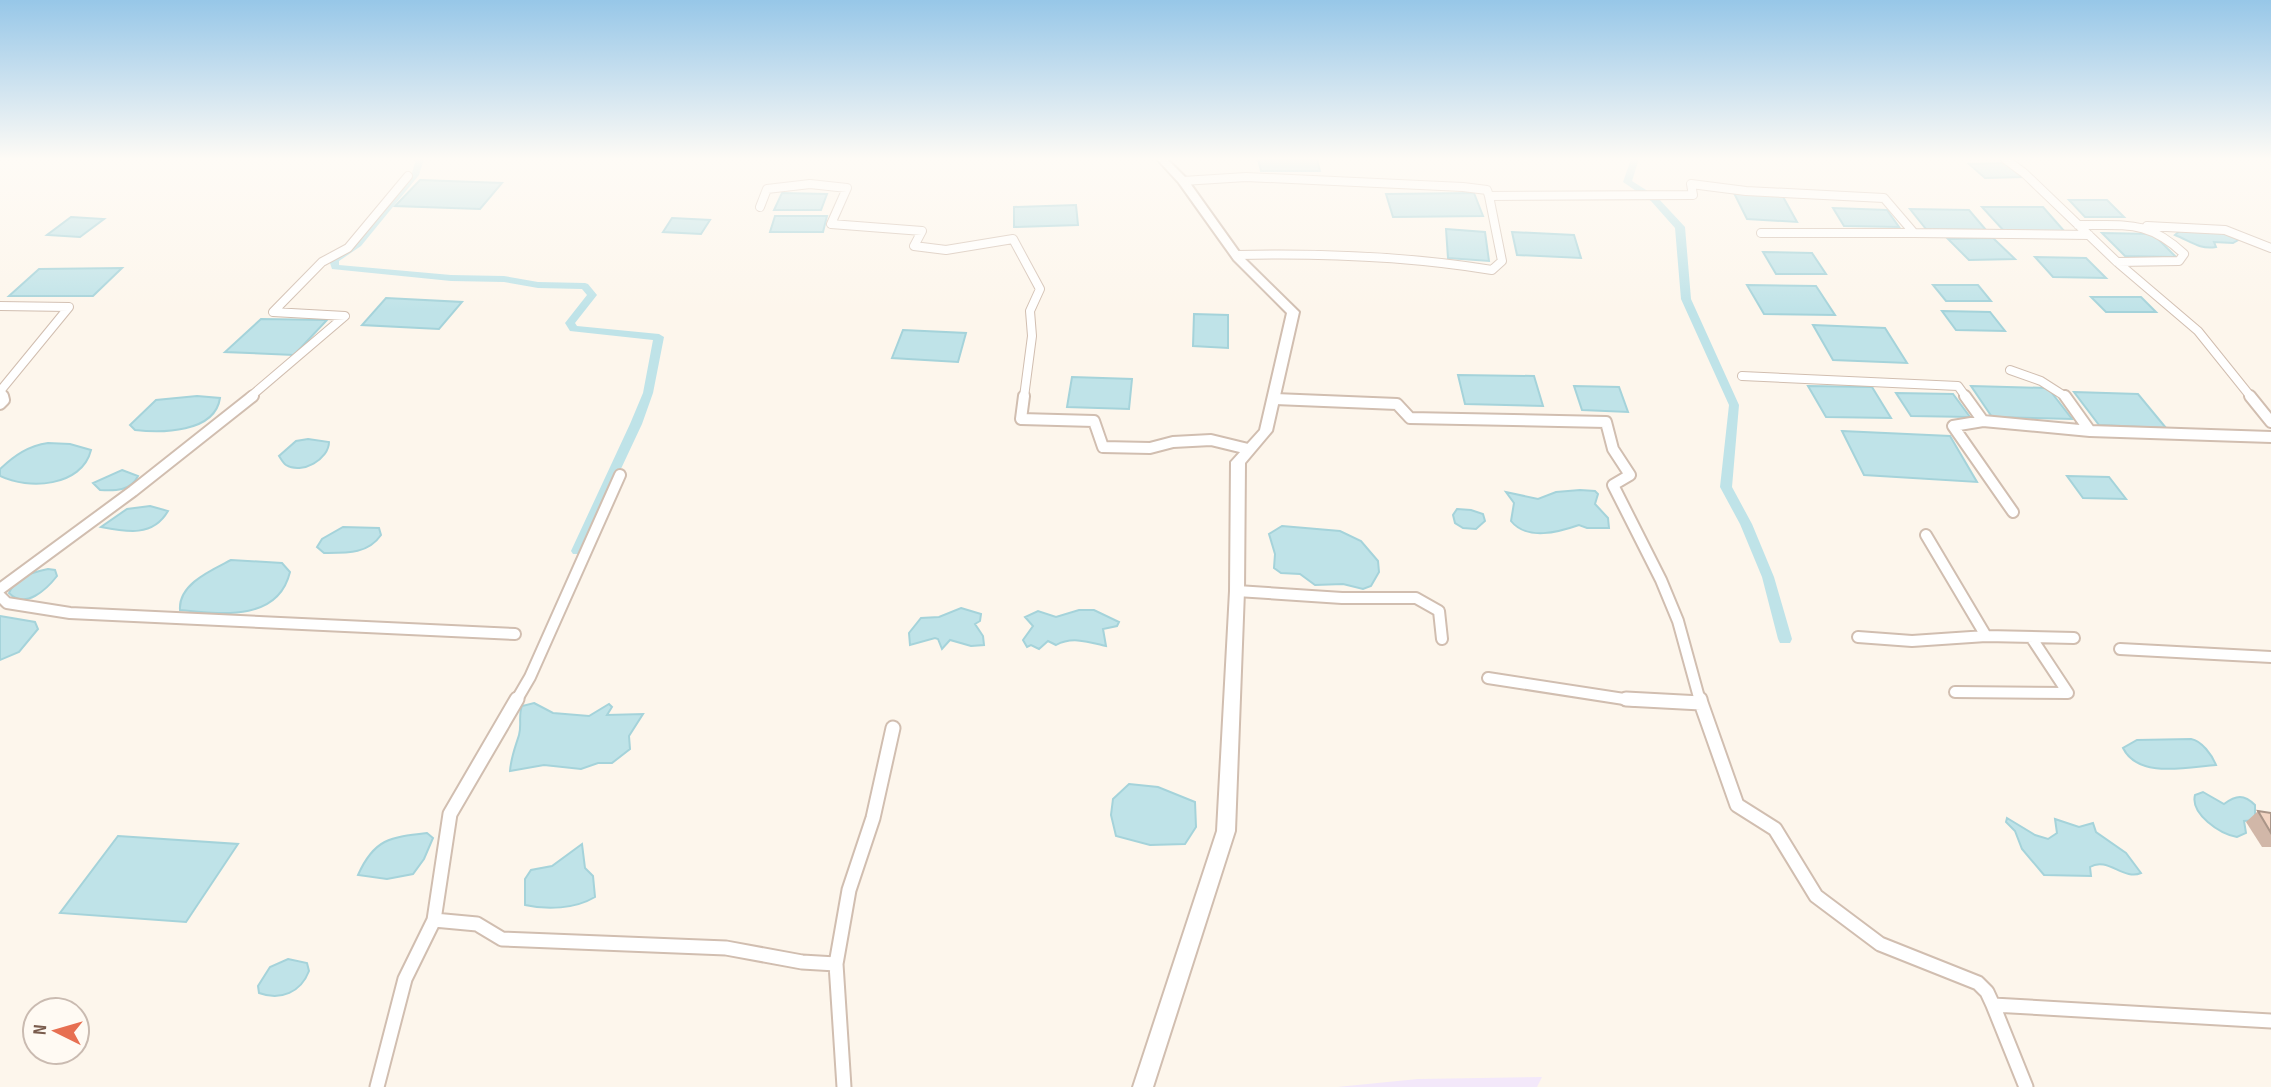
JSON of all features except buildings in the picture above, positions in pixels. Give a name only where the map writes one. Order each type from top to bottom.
[{"type":"street","points":[[0,589],[82,531],[282,373],[345,316],[273,312],[322,262],[348,248],[380,210]]},
{"type":"street","points":[[837,210],[831,224],[922,231],[914,246],[946,250],[1013,239],[1040,289],[1030,311],[1032,337],[1021,419],[1094,421],[1103,447],[1150,448],[1173,442],[1211,440],[1248,449]]},
{"type":"street","points":[[1143,1087],[1226,831],[1237,591],[1238,462],[1266,431],[1293,312],[1236,255],[1204,210]]},
{"type":"street","points":[[1236,255],[1359,255],[1457,263],[1492,270],[1502,261],[1492,210]]},
{"type":"street","points":[[1894,210],[1914,233]]},
{"type":"street","points":[[2062,210],[2117,262],[2198,331],[2269,418]]},
{"type":"street","points":[[2078,225],[2221,227],[2245,234],[2271,248]]},
{"type":"street","points":[[2117,262],[2179,261],[2184,254],[2168,239],[2144,226]]},
{"type":"street","points":[[1761,233],[2089,235]]},
{"type":"street","points":[[0,306],[69,307],[1,390],[4,400],[0,404]]},
{"type":"street","points":[[2010,370],[2041,381],[2063,393],[2090,431]]},
{"type":"street","points":[[1742,376],[1958,386],[1983,421]]},
{"type":"street","points":[[1275,398],[1397,404],[1410,418],[1606,422],[1612,449],[1630,475],[1613,485],[1650,557],[1678,621],[1701,703],[1737,805],[1775,829],[1816,896],[1880,944],[1978,983],[1987,992],[2026,1087]]},
{"type":"street","points":[[2013,512],[1953,426],[1983,421],[2090,431],[2271,437]]},
{"type":"street","points":[[377,1087],[405,979],[435,920],[450,814],[530,677],[620,475]]},
{"type":"street","points":[[1926,535],[1986,636]]},
{"type":"street","points":[[1237,591],[1416,598],[1439,611],[1442,639]]},
{"type":"street","points":[[0,596],[7,603],[70,613],[515,634]]},
{"type":"street","points":[[1858,637],[1912,641],[1986,636],[2074,638]]},
{"type":"street","points":[[1955,692],[2068,693],[2031,637]]},
{"type":"street","points":[[2120,649],[2271,657]]},
{"type":"street","points":[[1488,678],[1639,701],[1701,703]]},
{"type":"street","points":[[844,1087],[836,964],[849,890],[873,818],[893,728]]},
{"type":"street","points":[[435,920],[477,924],[502,939],[726,948],[802,962],[836,964]]},
{"type":"street","points":[[1993,1005],[2271,1021]]},
{"type":"shaded area","points":[[1542,1077],[1537,1087],[1337,1087],[1418,1079]]},
{"type":"water","points":[[1014,210],[1076,210],[1078,225],[1014,227]]},
{"type":"water","points":[[1391,210],[1481,210],[1483,216],[1393,217]]},
{"type":"water","points":[[1742,210],[1790,210],[1797,222],[1747,219]]},
{"type":"water","points":[[1834,210],[1887,210],[1899,227],[1844,226]]},
{"type":"water","points":[[1911,210],[1969,210],[1986,230],[1926,229]]},
{"type":"water","points":[[1984,210],[2045,210],[2065,232],[2004,231]]},
{"type":"water","points":[[2078,210],[2117,210],[2124,217],[2085,217]]},
{"type":"water","points":[[775,216],[827,216],[823,232],[770,232]]},
{"type":"water","points":[[71,217],[104,219],[80,237],[47,235]]},
{"type":"water","points":[[672,218],[710,220],[701,234],[663,232]]},
{"type":"water","points":[[1446,229],[1485,232],[1489,261],[1448,258]]},
{"type":"water","points":[[2182,229],[2218,231],[2240,239],[2233,243],[2214,242],[2216,247],[2205,247],[2175,235]]},
{"type":"water","points":[[1512,232],[1574,235],[1581,258],[1517,255]]},
{"type":"water","points":[[2102,233],[2153,234],[2176,257],[2125,256]]},
{"type":"water","points":[[1993,238],[2015,259],[1969,260],[1948,239]]},
{"type":"water","points":[[1763,252],[1812,253],[1826,274],[1776,274]]},
{"type":"water","points":[[2035,257],[2086,258],[2106,278],[2053,277]]},
{"type":"water","points":[[122,268],[93,296],[9,296],[39,269]]},
{"type":"water","points":[[1747,285],[1816,286],[1835,315],[1764,314]]},
{"type":"water","points":[[1933,285],[1978,285],[1991,301],[1946,301]]},
{"type":"water","points":[[2091,297],[2141,297],[2156,312],[2106,312]]},
{"type":"water","points":[[386,298],[462,302],[439,329],[362,325]]},
{"type":"water","points":[[1942,311],[1990,312],[2005,331],[1956,330]]},
{"type":"water","points":[[1194,314],[1228,315],[1228,348],[1193,346]]},
{"type":"water","points":[[261,319],[327,320],[294,355],[225,352]]},
{"type":"water","points":[[1813,325],[1885,328],[1907,363],[1833,360]]},
{"type":"water","points":[[903,330],[966,333],[958,362],[892,358]]},
{"type":"water","points":[[1458,375],[1534,376],[1543,406],[1465,404]]},
{"type":"water","points":[[1072,377],[1132,379],[1129,409],[1067,407]]},
{"type":"water","points":[[1574,386],[1619,387],[1628,412],[1582,410]]},
{"type":"water","points":[[1808,386],[1872,387],[1891,418],[1826,417]]},
{"type":"water","points":[[1971,386],[2048,388],[2072,419],[1992,417]]},
{"type":"water","points":[[2074,392],[2138,394],[2166,428],[2099,425]]},
{"type":"water","points":[[1896,393],[1953,394],[1970,417],[1911,416]]},
{"type":"water","points":[[197,396],[220,398],[216,410],[198,424],[159,431],[135,430],[130,425],[156,400]]},
{"type":"water","points":[[1842,431],[1950,436],[1977,482],[1864,475]]},
{"type":"water","points":[[308,439],[329,442],[325,454],[307,467],[292,468],[285,464],[279,456],[296,441]]},
{"type":"water","points":[[48,443],[70,444],[91,450],[86,462],[77,472],[53,482],[25,483],[0,476],[0,469],[17,455],[34,446]]},
{"type":"water","points":[[122,470],[138,476],[127,487],[100,490],[93,483]]},
{"type":"water","points":[[2067,476],[2109,477],[2126,499],[2083,498]]},
{"type":"water","points":[[1595,491],[1598,494],[1595,504],[1608,518],[1609,528],[1587,528],[1579,525],[1553,532],[1534,533],[1511,521],[1514,503],[1506,492],[1538,499],[1556,492]]},
{"type":"water","points":[[150,506],[168,511],[155,525],[147,529],[130,531],[101,527],[127,509]]},
{"type":"water","points":[[1457,509],[1483,514],[1485,521],[1476,529],[1463,528],[1455,523],[1453,515]]},
{"type":"water","points":[[1282,526],[1340,531],[1361,541],[1378,561],[1379,572],[1371,586],[1363,589],[1343,584],[1315,585],[1300,574],[1281,573],[1274,568],[1275,554],[1269,534]]},
{"type":"water","points":[[343,527],[379,528],[381,535],[370,546],[356,551],[324,553],[317,547],[322,539]]},
{"type":"water","points":[[231,560],[282,563],[290,572],[284,588],[274,600],[261,607],[230,613],[180,610],[184,593],[190,585]]},
{"type":"water","points":[[48,569],[55,570],[57,576],[35,596],[22,599],[9,593],[15,583],[25,576]]},
{"type":"water","points":[[961,608],[981,614],[980,621],[975,624],[983,636],[984,645],[971,646],[950,640],[942,649],[935,638],[910,645],[909,633],[921,618],[939,617]]},
{"type":"water","points":[[1079,610],[1094,610],[1119,622],[1117,626],[1103,629],[1106,646],[1074,640],[1056,645],[1048,641],[1039,649],[1031,645],[1027,647],[1023,640],[1033,626],[1025,617],[1038,611],[1056,617]]},
{"type":"water","points":[[0,616],[35,622],[38,629],[19,652],[0,660]]},
{"type":"water","points":[[534,703],[553,713],[589,716],[609,704],[612,707],[607,715],[643,714],[629,736],[630,749],[612,763],[598,763],[581,769],[544,765],[510,771],[520,731],[522,706]]},
{"type":"water","points":[[2191,739],[2206,749],[2216,765],[2178,769],[2152,768],[2130,758],[2123,748],[2137,740]]},
{"type":"water","points":[[1129,784],[1158,787],[1195,802],[1196,827],[1185,844],[1150,845],[1116,836],[1111,815],[1113,799]]},
{"type":"water","points":[[2203,792],[2224,804],[2236,797],[2244,797],[2255,805],[2255,815],[2259,820],[2244,821],[2246,833],[2237,837],[2223,832],[2208,822],[2197,809],[2195,795]]},
{"type":"water","points":[[2007,818],[2035,835],[2048,839],[2057,833],[2055,819],[2079,827],[2093,823],[2096,832],[2126,853],[2141,873],[2128,874],[2096,864],[2090,867],[2091,876],[2044,875],[2022,849],[2015,831],[2006,822]]},
{"type":"water","points":[[427,833],[433,838],[424,859],[413,874],[387,879],[358,875],[370,854],[385,842]]},
{"type":"water","points":[[118,836],[238,844],[186,922],[60,913]]},
{"type":"water","points":[[582,844],[585,868],[593,876],[595,897],[579,904],[561,907],[525,905],[525,879],[531,870],[552,866]]},
{"type":"water","points":[[288,959],[307,963],[309,971],[301,984],[282,995],[259,993],[258,986],[270,967]]},
{"type":"waterway","points":[[387,210],[358,244],[334,260],[335,267],[451,278],[504,279],[538,285],[585,286],[592,295],[570,323],[574,329],[659,337],[648,393],[577,551]]},
{"type":"waterway","points":[[1664,210],[1680,227],[1686,299],[1734,405],[1726,487],[1746,524],[1768,577],[1785,639]]}]
